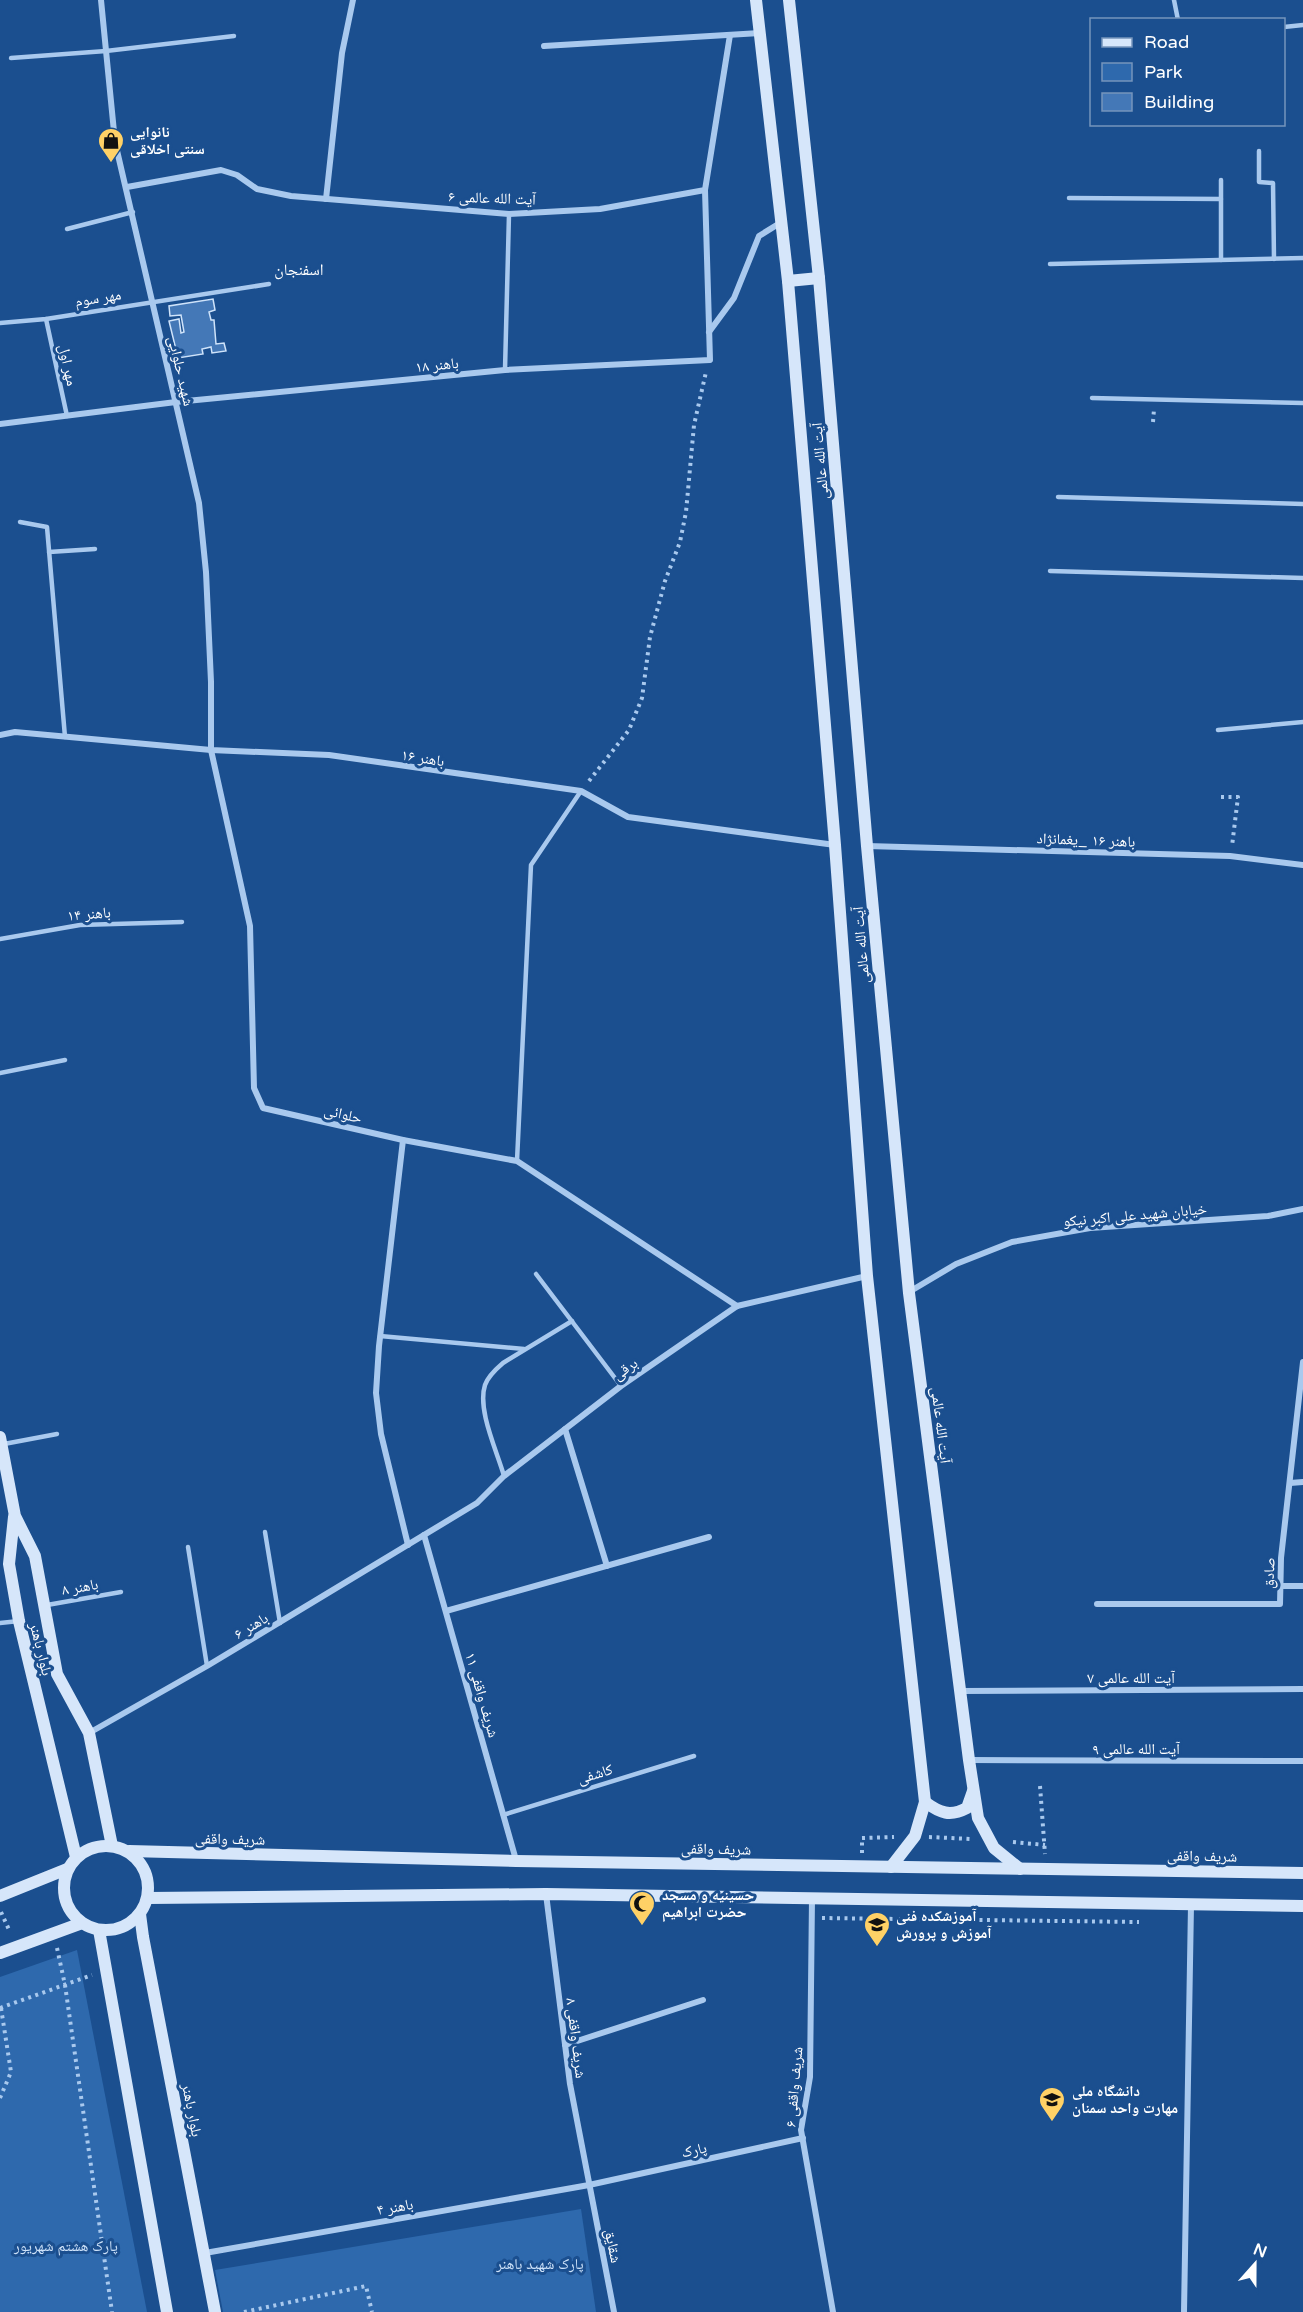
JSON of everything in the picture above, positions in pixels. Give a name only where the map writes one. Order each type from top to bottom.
[{"type":"main road","name":"آیت الله عالمی","points":[[756,0],[788,281],[835,845],[867,1276],[925,1802],[915,1836],[891,1867]]},
{"type":"main road","name":"آیت الله عالمی","points":[[789,0],[819,278],[867,846],[909,1293],[978,1818],[994,1848],[1020,1869]]},
{"type":"main road","points":[[788,281],[819,278]]},
{"type":"main road","name":"بلوار باهنر","points":[[1,1441],[15,1516],[35,1556],[57,1674],[88,1733],[112,1846]]},
{"type":"main road","name":"بلوار باهنر","points":[[15,1516],[9,1564],[19,1621],[76,1857]]},
{"type":"main road","points":[[925,1802],[939,1812],[950,1814],[967,1808],[973,1790]]},
{"type":"main road","points":[[112,1846],[129,1851],[142,1864],[148,1880],[148,1898],[140,1914],[129,1924],[115,1930],[99,1930],[82,1923],[68,1908],[63,1889],[68,1869],[76,1857],[93,1847],[112,1846]]},
{"type":"main road","name":"شریف واقفی","points":[[129,1851],[516,1861],[1303,1873]]},
{"type":"main road","points":[[0,1896],[68,1869]]},
{"type":"main road","points":[[148,1898],[546,1894],[1303,1906]]},
{"type":"main road","name":"بلوار باهنر","points":[[140,1914],[215,2312]]},
{"type":"main road","points":[[0,1953],[82,1923]]},
{"type":"main road","points":[[99,1930],[167,2312]]},
{"type":"street","name":"شهید حلوایی","points":[[101,0],[116,142],[199,503],[207,583],[212,750]]},
{"type":"street","points":[[326,199],[342,53],[352,0]]},
{"type":"street","points":[[543,46],[760,33]]},
{"type":"street","points":[[710,360],[705,190],[730,34]]},
{"type":"street","name":"آیت الله عالمی ۶","points":[[127,187],[221,170],[237,175],[257,189],[291,196],[509,214],[600,209],[705,190]]},
{"type":"street","points":[[709,333],[734,298],[759,236],[780,223]]},
{"type":"street","name":"باهنر ۱۸","points":[[0,424],[176,402],[505,370],[710,360]]},
{"type":"street","name":"باهنر ۱۶","points":[[0,735],[15,732],[212,750],[329,755],[581,791],[627,817],[835,845]]},
{"type":"street","name":"حلوائی","points":[[212,750],[250,926],[254,1088],[263,1108],[403,1140],[517,1161],[737,1306]]},
{"type":"street","name":"باهنر ۱۶ _یغمانژاد","points":[[867,846],[1230,856],[1303,865]]},
{"type":"street","points":[[403,1140],[380,1336],[376,1393],[381,1434],[408,1545]]},
{"type":"street","name":"خیابان شهید علی اکبر نیکو","points":[[909,1293],[956,1264],[1012,1242],[1090,1228],[1268,1216],[1303,1209]]},
{"type":"street","name":"برقی","points":[[424,1535],[477,1503],[504,1476],[621,1386],[737,1306],[867,1276]]},
{"type":"street","name":"صادق","points":[[1097,1604],[1280,1604],[1281,1558],[1300,1413],[1303,1362]]},
{"type":"street","points":[[565,1429],[607,1566]]},
{"type":"street","points":[[1290,1483],[1303,1482]]},
{"type":"street","name":"باهنر ۶","points":[[88,1733],[280,1623],[424,1535]]},
{"type":"street","name":"شریف واقفی ۱۱","points":[[424,1535],[516,1861]]},
{"type":"street","points":[[446,1611],[709,1538]]},
{"type":"street","points":[[1280,1586],[1303,1586]]},
{"type":"street","name":"آیت الله عالمی ۷","points":[[960,1691],[1303,1689]]},
{"type":"street","name":"آیت الله عالمی ۹","points":[[969,1760],[1303,1761]]},
{"type":"street","name":"شریف واقفی ۸","points":[[546,1894],[570,2084],[589,2185]]},
{"type":"street","name":"شریف واقفی ۶","points":[[812,1898],[810,2077],[801,2130],[833,2312]]},
{"type":"street","points":[[1184,2312],[1191,1904]]},
{"type":"street","points":[[565,2045],[702,2000]]},
{"type":"street","name":"پارک","points":[[589,2185],[803,2138]]},
{"type":"street","name":"باهنر ۴","points":[[205,2253],[589,2185]]},
{"type":"street","name":"شقایق","points":[[589,2185],[614,2312]]},
{"type":"lane","points":[[1174,0],[1178,18]]},
{"type":"lane","points":[[1285,27],[1303,25]]},
{"type":"lane","points":[[11,58],[106,51],[234,36]]},
{"type":"lane","points":[[1259,151],[1259,182],[1273,183],[1274,259]]},
{"type":"lane","points":[[1221,180],[1221,260]]},
{"type":"lane","points":[[1069,198],[1221,199]]},
{"type":"lane","points":[[67,229],[133,212]]},
{"type":"lane","points":[[505,370],[509,214]]},
{"type":"lane","points":[[1050,264],[1303,258]]},
{"type":"lane","name":"مهر سوم","points":[[0,323],[46,319],[269,284]]},
{"type":"lane","name":"مهر اول","points":[[46,319],[66,416]]},
{"type":"lane","points":[[1092,398],[1303,403]]},
{"type":"lane","points":[[1058,497],[1303,504]]},
{"type":"lane","points":[[20,522],[47,527],[65,737]]},
{"type":"lane","points":[[49,552],[95,549]]},
{"type":"lane","points":[[1050,571],[1303,578]]},
{"type":"lane","points":[[1218,730],[1303,722]]},
{"type":"lane","points":[[517,1161],[531,865],[581,791]]},
{"type":"lane","name":"باهنر ۱۴","points":[[0,939],[80,925],[182,922]]},
{"type":"lane","points":[[0,1073],[65,1060]]},
{"type":"lane","points":[[536,1274],[621,1386]]},
{"type":"lane","points":[[504,1476],[482,1405],[485,1383],[494,1371],[524,1348],[572,1321]]},
{"type":"lane","points":[[380,1336],[524,1348]]},
{"type":"lane","points":[[1,1441],[57,1434]]},
{"type":"lane","points":[[265,1532],[280,1623]]},
{"type":"lane","points":[[188,1547],[207,1666]]},
{"type":"lane","name":"باهنر ۸","points":[[44,1605],[121,1592]]},
{"type":"lane","points":[[0,1623],[19,1621]]},
{"type":"lane","name":"کاشفی","points":[[503,1815],[694,1756]]},
{"type":"path","points":[[581,791],[629,730],[642,698],[650,637],[683,527],[694,425],[710,360]]},
{"type":"path","points":[[1221,797],[1238,797],[1230,856]]},
{"type":"path","points":[[1040,1786],[1047,1869]]},
{"type":"path","points":[[863,1866],[862,1838],[915,1836],[1045,1845]]},
{"type":"path","points":[[0,1908],[16,1947]]},
{"type":"path","points":[[812,1918],[1144,1922]]},
{"type":"path","points":[[54,1934],[65,1984],[112,2312]]},
{"type":"path","points":[[0,2098],[11,2072],[0,2008],[106,1970]]},
{"type":"path","points":[[244,2312],[366,2286],[372,2312]]},
{"type":"green space","name":"پارک هشتم شهریور","points":[[77,1950],[147,2312],[0,2312],[0,1977]]},
{"type":"green space","name":"پارک شهید باهنر","points":[[581,2209],[596,2312],[223,2312],[215,2270]]},
{"type":"building","points":[[213,299],[215,310],[209,312],[211,320],[214,320],[216,344],[224,343],[226,351],[212,353],[211,347],[202,349],[203,354],[178,358],[169,321],[179,319],[181,333],[184,332],[181,315],[170,316],[169,306]]},
{"type":"place","name":"نانوایی سنتی اخلاقی","points":[[111,164]]},
{"type":"place","name":"حسینیه و مسجد حضرت ابراهیم","points":[[642,1927]]},
{"type":"place","name":"آموزشکده فنی آموزش و پرورش","points":[[877,1948]]},
{"type":"place","name":"دانشگاه ملی مهارت واحد سمنان","points":[[1052,2123]]},
{"type":"district","name":"اسفنجان","points":[[299,269]]}]
